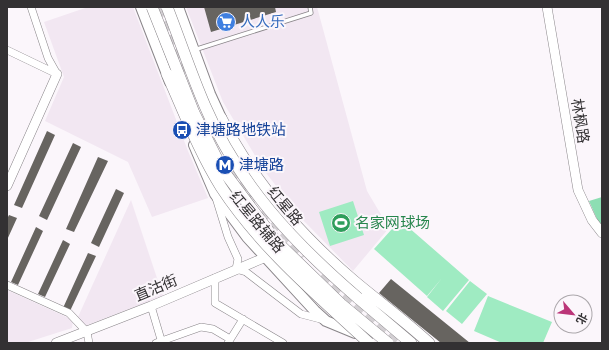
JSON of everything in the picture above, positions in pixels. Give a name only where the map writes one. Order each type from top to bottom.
[{"type":"main road","name":"红星路辅路","points":[[141,7],[204,173],[215,194],[247,236],[326,321],[355,333]]},
{"type":"main road","name":"红星路","points":[[152,7],[194,113],[222,169],[261,222],[282,247],[341,304],[388,343]]},
{"type":"main road","name":"红星路","points":[[167,7],[205,107],[232,159],[260,200],[290,236],[317,263],[411,343]]},
{"type":"main road","points":[[178,7],[193,50],[221,118],[259,182],[292,223],[309,240],[353,280],[429,343]]},
{"type":"main road","points":[[176,47],[183,54],[192,59],[200,68]]},
{"type":"main road","points":[[167,74],[206,160],[239,214],[282,263],[370,343]]},
{"type":"street","points":[[31,7],[48,58],[57,74]]},
{"type":"street","name":"林枫路","points":[[547,7],[578,190],[592,220],[602,233]]},
{"type":"street","points":[[7,50],[57,74]]},
{"type":"street","points":[[7,186],[57,74]]},
{"type":"street","points":[[215,194],[228,237],[238,259],[236,269],[246,272],[301,314],[326,321]]},
{"type":"street","name":"直沽街","points":[[56,343],[151,306],[266,257]]},
{"type":"street","points":[[216,278],[216,303],[283,343]]},
{"type":"street","points":[[7,284],[69,313],[86,332],[89,343]]},
{"type":"street","points":[[151,306],[160,342],[201,327],[213,329],[229,341],[243,320]]},
{"type":"lane","points":[[163,62],[193,50],[312,13],[310,7]]},
{"type":"shaded area","points":[[88,7],[133,7],[188,151],[208,198],[152,217],[128,162],[45,121],[64,77],[44,22]]},
{"type":"shaded area","points":[[186,7],[317,7],[367,191],[389,228],[353,271],[301,218],[263,169],[223,102]]},
{"type":"shaded area","points":[[131,200],[163,296],[82,327],[78,317]]},
{"type":"shaded area","points":[[7,290],[73,320],[72,328],[25,343],[7,343]]},
{"type":"green space","points":[[602,197],[602,226],[597,219],[589,201]]},
{"type":"green space","name":"名家网球场","points":[[353,201],[364,235],[330,246],[319,212]]},
{"type":"green space","points":[[400,220],[469,280],[443,311],[427,297],[442,278],[427,296],[374,249]]},
{"type":"green space","points":[[470,281],[487,294],[462,324],[446,311]]},
{"type":"green space","points":[[488,296],[552,322],[543,343],[502,343],[474,331]]},
{"type":"building","name":"人人乐","points":[[204,7],[275,7],[276,12],[211,32]]},
{"type":"building","points":[[47,131],[55,135],[22,208],[14,205]]},
{"type":"building","points":[[73,143],[81,147],[47,220],[39,216]]},
{"type":"building","points":[[98,157],[108,161],[74,232],[66,229]]},
{"type":"building","points":[[116,189],[124,193],[99,247],[91,243]]},
{"type":"building","points":[[9,215],[17,218],[7,240],[7,219]]},
{"type":"building","points":[[36,227],[43,231],[18,285],[11,282]]},
{"type":"building","points":[[63,240],[70,244],[45,297],[38,294]]},
{"type":"building","points":[[88,253],[96,256],[70,311],[63,308]]},
{"type":"building","points":[[391,279],[470,343],[441,343],[379,293]]},
{"type":"tunnel","points":[[160,7],[186,73]]},
{"type":"tunnel","points":[[226,156],[250,198]]},
{"type":"tunnel","points":[[261,212],[301,259]]},
{"type":"tunnel","points":[[320,277],[398,343]]},
{"type":"place","name":"人人乐","points":[[226,22]]},
{"type":"place","name":"津塘路地铁站","points":[[182,130]]},
{"type":"place","name":"津塘路","points":[[225,165]]},
{"type":"place","name":"名家网球场","points":[[341,223]]}]
